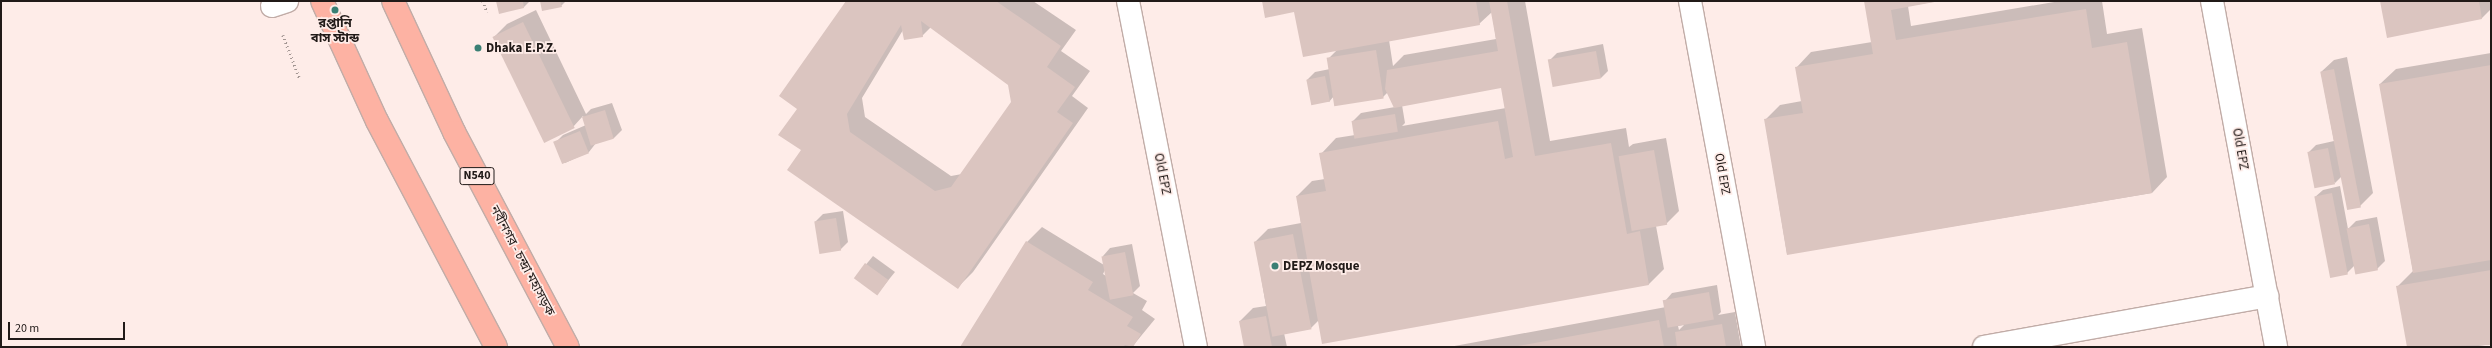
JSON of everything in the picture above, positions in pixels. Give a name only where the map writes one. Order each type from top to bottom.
[{"type":"highway","points":[[322,1],[377,121],[496,347]]},
{"type":"highway","name":"নবীনগর - চন্দ্রা মহাসড়ক","points":[[393,1],[454,132],[568,347]]},
{"type":"lane","name":"Old EPZ","points":[[1128,1],[1196,347]]},
{"type":"lane","name":"Old EPZ","points":[[1690,1],[1754,347]]},
{"type":"lane","name":"Old EPZ","points":[[2212,1],[2276,347]]},
{"type":"lane","points":[[1984,347],[2267,296]]},
{"type":"path","points":[[483,1],[487,12]]},
{"type":"path","points":[[280,4],[300,79]]},
{"type":"building","points":[[496,1],[523,1],[524,8],[499,14]]},
{"type":"building","points":[[540,1],[560,1],[562,7],[542,11]]},
{"type":"building","points":[[846,1],[996,1],[1061,46],[1047,67],[1075,87],[1057,112],[1073,123],[958,289],[787,170],[801,150],[778,135],[797,109],[779,96]],"holes":[[[921,21],[1008,85],[1011,102],[951,187],[935,191],[850,132],[847,114],[901,25],[904,40],[923,37]]]},
{"type":"building","points":[[1262,1],[1476,1],[1480,25],[1303,57],[1294,12],[1265,18]]},
{"type":"building","points":[[1489,1],[1507,1],[1535,156],[1611,143],[1627,234],[1640,231],[1649,285],[1322,344],[1296,196],[1326,191],[1319,153],[1498,121],[1505,159],[1513,157],[1501,88],[1394,108],[1385,89],[1387,70],[1498,51]]},
{"type":"building","points":[[1864,1],[1940,1],[1891,10],[1896,40],[2086,9],[2092,48],[2127,42],[2152,193],[1787,255],[1764,119],[1803,113],[1795,67],[1873,54]]},
{"type":"building","points":[[2380,1],[2479,1],[2482,19],[2387,38]]},
{"type":"building","points":[[523,22],[575,128],[544,143],[492,37]]},
{"type":"building","points":[[1376,50],[1384,98],[1334,106],[1327,58]]},
{"type":"building","points":[[1596,51],[1601,79],[1553,87],[1548,60]]},
{"type":"building","points":[[2491,65],[2491,260],[2413,273],[2379,84]]},
{"type":"building","points":[[2334,69],[2361,207],[2347,210],[2320,72]]},
{"type":"building","points":[[1325,76],[1330,102],[1311,105],[1306,80]]},
{"type":"building","points":[[605,110],[614,139],[591,146],[582,117]]},
{"type":"building","points":[[1395,114],[1398,132],[1354,139],[1352,121]]},
{"type":"building","points":[[580,131],[589,153],[562,164],[553,142]]},
{"type":"building","points":[[2328,148],[2335,184],[2314,188],[2307,152]]},
{"type":"building","points":[[1654,150],[1667,225],[1632,231],[1619,156]]},
{"type":"building","points":[[2332,193],[2348,274],[2330,278],[2314,196]]},
{"type":"building","points":[[836,218],[841,251],[819,254],[814,221]]},
{"type":"building","points":[[2369,224],[2378,270],[2355,275],[2346,228]]},
{"type":"building","points":[[1293,234],[1312,329],[1272,337],[1254,242]]},
{"type":"building","points":[[1026,241],[1093,282],[1088,290],[1133,317],[1127,326],[1141,334],[1133,347],[1125,345],[1123,347],[960,347]]},
{"type":"building","points":[[1125,252],[1133,295],[1110,300],[1101,257]]},
{"type":"building","points":[[865,263],[888,280],[877,295],[854,278]]},
{"type":"building","points":[[2491,270],[2491,345],[2407,347],[2396,286]]},
{"type":"building","points":[[1709,292],[1714,320],[1668,328],[1663,300]]},
{"type":"building","points":[[1266,316],[1272,347],[1244,347],[1239,321]]},
{"type":"building","points":[[1659,320],[1664,347],[1518,347],[1518,346]]},
{"type":"building","points":[[1722,324],[1726,347],[1677,347],[1675,332]]},
{"type":"place","name":"রপ্তানি বাস স্টান্ড","points":[[335,10]]},
{"type":"place","name":"Dhaka E.P.Z.","points":[[478,48]]},
{"type":"place","name":"DEPZ Mosque","points":[[1275,266]]}]
